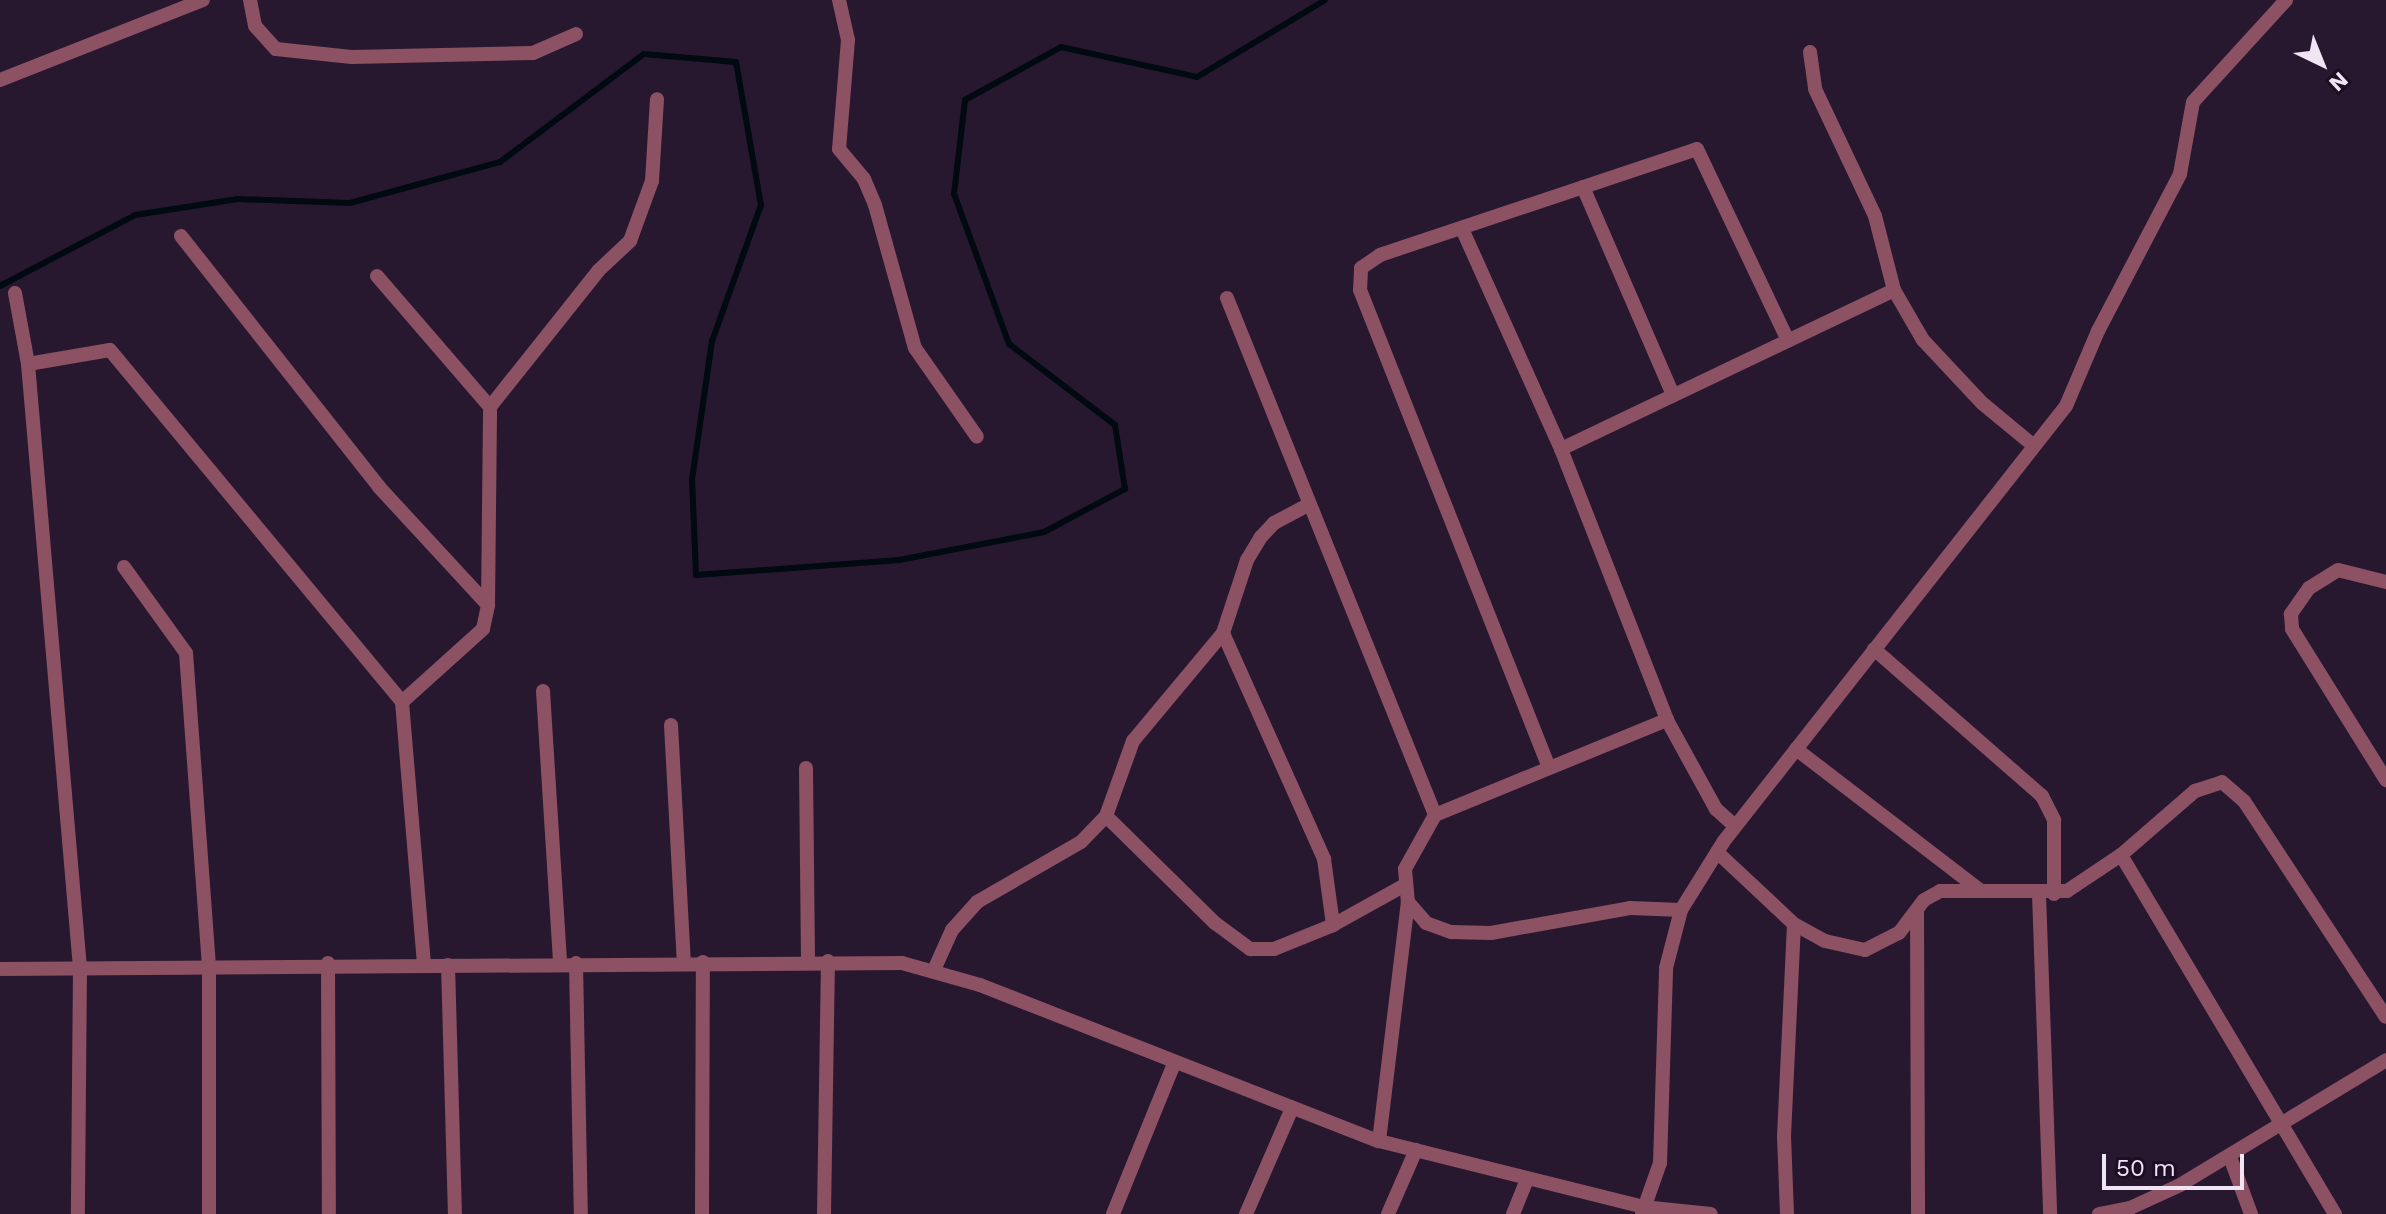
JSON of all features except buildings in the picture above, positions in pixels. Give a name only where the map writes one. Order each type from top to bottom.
[{"type":"street","points":[[0,80],[203,0]]},
{"type":"street","points":[[250,0],[255,26],[276,49],[352,57],[533,53],[576,34]]},
{"type":"street","points":[[839,0],[848,40],[839,149],[864,179],[875,205],[915,348],[977,437]]},
{"type":"street","points":[[1642,1211],[1660,1163],[1666,968],[1672,931],[1681,910],[1735,826],[2066,406],[2098,331],[2180,174],[2193,102],[2286,0]]},
{"type":"street","points":[[1810,52],[1815,89],[1875,216],[1894,290],[1923,340],[1982,403],[2034,446]]},
{"type":"street","points":[[402,702],[476,637],[488,605],[490,407],[598,271],[630,241],[652,181],[657,99]]},
{"type":"street","points":[[1548,765],[1358,278],[1361,268],[1380,255],[1463,231],[1697,149],[1788,341]]},
{"type":"street","points":[[1583,187],[1673,395]]},
{"type":"street","points":[[1463,231],[1561,449],[1667,720],[1716,809],[1735,826]]},
{"type":"street","points":[[181,236],[379,487],[488,605]]},
{"type":"street","points":[[377,276],[490,407]]},
{"type":"street","points":[[1561,449],[1894,290]]},
{"type":"street","points":[[15,293],[28,364],[80,968],[78,1214]]},
{"type":"street","points":[[1227,298],[1435,815]]},
{"type":"street","points":[[28,364],[110,350],[402,702],[424,964]]},
{"type":"street","points":[[934,970],[952,930],[977,902],[1081,842],[1106,816],[1133,741],[1223,633],[1247,560],[1261,537],[1309,504]]},
{"type":"street","points":[[124,567],[186,653],[209,966],[209,1214]]},
{"type":"street","points":[[2386,582],[2338,570],[2309,588],[2291,614],[2292,629],[2386,780]]},
{"type":"street","points":[[1223,633],[1324,859],[1333,925]]},
{"type":"street","points":[[1874,649],[2042,796],[2054,820],[2047,894],[2050,1214]]},
{"type":"street","points":[[543,691],[560,964]]},
{"type":"street","points":[[1667,720],[1548,765],[1435,815],[1405,869],[1403,886],[1408,902],[1426,923],[1451,932],[1534,927],[1630,908],[1681,910]]},
{"type":"street","points":[[671,725],[684,962]]},
{"type":"street","points":[[1796,749],[1983,892]]},
{"type":"street","points":[[806,768],[808,960]]},
{"type":"street","points":[[1717,852],[1794,924],[1825,941],[1865,950],[1884,944],[1917,913],[1924,900],[1940,891],[2047,894],[2078,885],[2121,855],[2195,791],[2222,782],[2244,801],[2386,1017]]},
{"type":"street","points":[[1106,816],[1215,923],[1250,949],[1274,949],[1333,925],[1403,886]]},
{"type":"street","points":[[2121,855],[2335,1214]]},
{"type":"street","points":[[1379,1141],[1408,902]]},
{"type":"street","points":[[1917,913],[1918,1214]]},
{"type":"street","points":[[1787,1214],[1784,1136],[1794,924]]},
{"type":"street","points":[[0,969],[328,963],[448,965],[808,960],[902,963],[934,970],[1379,1141],[1642,1211],[1711,1214]]},
{"type":"street","points":[[824,1214],[828,961]]},
{"type":"street","points":[[702,1214],[703,962]]},
{"type":"street","points":[[328,963],[329,1214]]},
{"type":"street","points":[[576,963],[581,1214]]},
{"type":"street","points":[[448,965],[455,1214]]},
{"type":"street","points":[[2099,1214],[2130,1211],[2230,1157],[2386,1060]]},
{"type":"street","points":[[1113,1214],[1174,1064]]},
{"type":"street","points":[[1246,1214],[1292,1108]]},
{"type":"street","points":[[1388,1214],[1416,1150]]},
{"type":"street","points":[[2230,1157],[2251,1214]]},
{"type":"street","points":[[1513,1214],[1527,1179]]},
{"type":"waterway","points":[[0,286],[135,215],[238,199],[350,203],[500,162],[644,54],[736,62],[761,205],[712,341],[692,479],[696,575],[899,560],[1044,532],[1125,489],[1115,425],[1009,344],[954,194],[965,100],[1061,47],[1197,77],[1325,0]]}]
